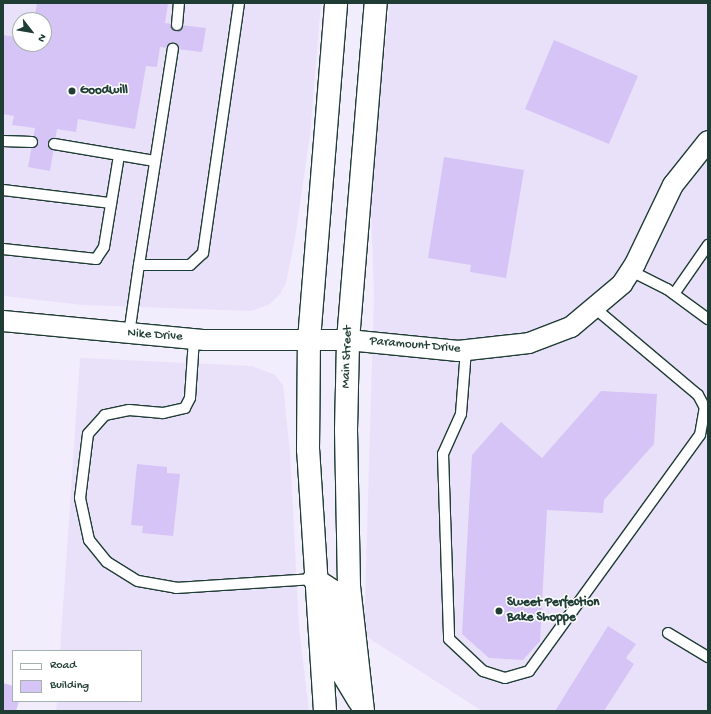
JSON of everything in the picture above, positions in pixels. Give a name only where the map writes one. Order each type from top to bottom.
[{"type":"main road","points":[[325,711],[314,579],[308,450],[308,340],[336,3]]},
{"type":"main road","name":"Main Street","points":[[363,710],[349,586],[348,340],[376,3]]},
{"type":"main road","points":[[314,579],[334,592],[343,674],[363,710]]},
{"type":"street","name":"Paramount Drive","points":[[308,340],[348,340],[466,350],[511,346],[550,337],[596,309],[631,271],[673,185],[708,141]]},
{"type":"street","name":"Nike Drive","points":[[3,321],[194,339],[308,340]]},
{"type":"lane","points":[[177,24],[179,3]]},
{"type":"lane","points":[[139,265],[190,265],[203,253],[239,3]]},
{"type":"lane","points":[[129,334],[155,161],[174,49]]},
{"type":"lane","points":[[3,141],[32,142]]},
{"type":"lane","points":[[54,144],[155,161]]},
{"type":"lane","points":[[3,249],[96,260],[104,247],[119,156]]},
{"type":"lane","points":[[3,190],[111,203]]},
{"type":"lane","points":[[674,294],[708,245]]},
{"type":"lane","points":[[631,271],[674,294],[708,319]]},
{"type":"lane","points":[[466,350],[461,414],[443,454],[449,639],[483,671],[505,678],[529,672],[700,434],[705,408],[698,395],[596,309]]},
{"type":"lane","points":[[194,339],[190,398],[185,408],[163,413],[129,410],[105,415],[88,434],[80,498],[89,540],[107,562],[138,581],[176,588],[314,579]]},
{"type":"lane","points":[[668,633],[708,657]]},
{"type":"shaded area","points":[[3,3],[321,3],[310,135],[295,238],[286,283],[280,294],[270,304],[251,311],[83,305],[3,296]]},
{"type":"shaded area","points":[[390,3],[708,3],[708,711],[482,711],[364,635],[374,295],[370,177]]},
{"type":"shaded area","points":[[80,358],[252,366],[275,375],[283,385],[290,452],[299,628],[309,711],[56,711],[57,702],[142,702],[142,650],[60,650]]},
{"type":"building","name":"Goodwill","points":[[37,3],[168,4],[165,23],[206,28],[202,52],[160,47],[157,67],[146,66],[135,129],[78,119],[76,132],[57,129],[50,171],[28,167],[35,128],[12,125],[14,116],[3,114],[3,35],[12,37],[12,52],[52,52],[52,12],[35,12]]},
{"type":"building","points":[[554,40],[638,76],[609,144],[525,109]]},
{"type":"building","points":[[444,157],[524,170],[506,278],[470,272],[471,265],[428,258]]},
{"type":"building","points":[[601,391],[657,394],[654,444],[604,500],[603,513],[547,510],[540,641],[523,660],[489,658],[462,634],[472,455],[501,422],[542,458]]},
{"type":"building","points":[[137,464],[167,467],[167,473],[180,474],[173,536],[142,533],[143,526],[131,525]]},
{"type":"building","points":[[608,626],[636,644],[626,658],[634,664],[604,711],[555,711]]},
{"type":"building","points":[[3,683],[12,686],[12,702],[19,702],[16,711],[3,711]]},
{"type":"place","name":"Goodwill","points":[[72,91]]},
{"type":"place","name":"Sweet Perfection Bake Shoppe","points":[[499,611]]}]
